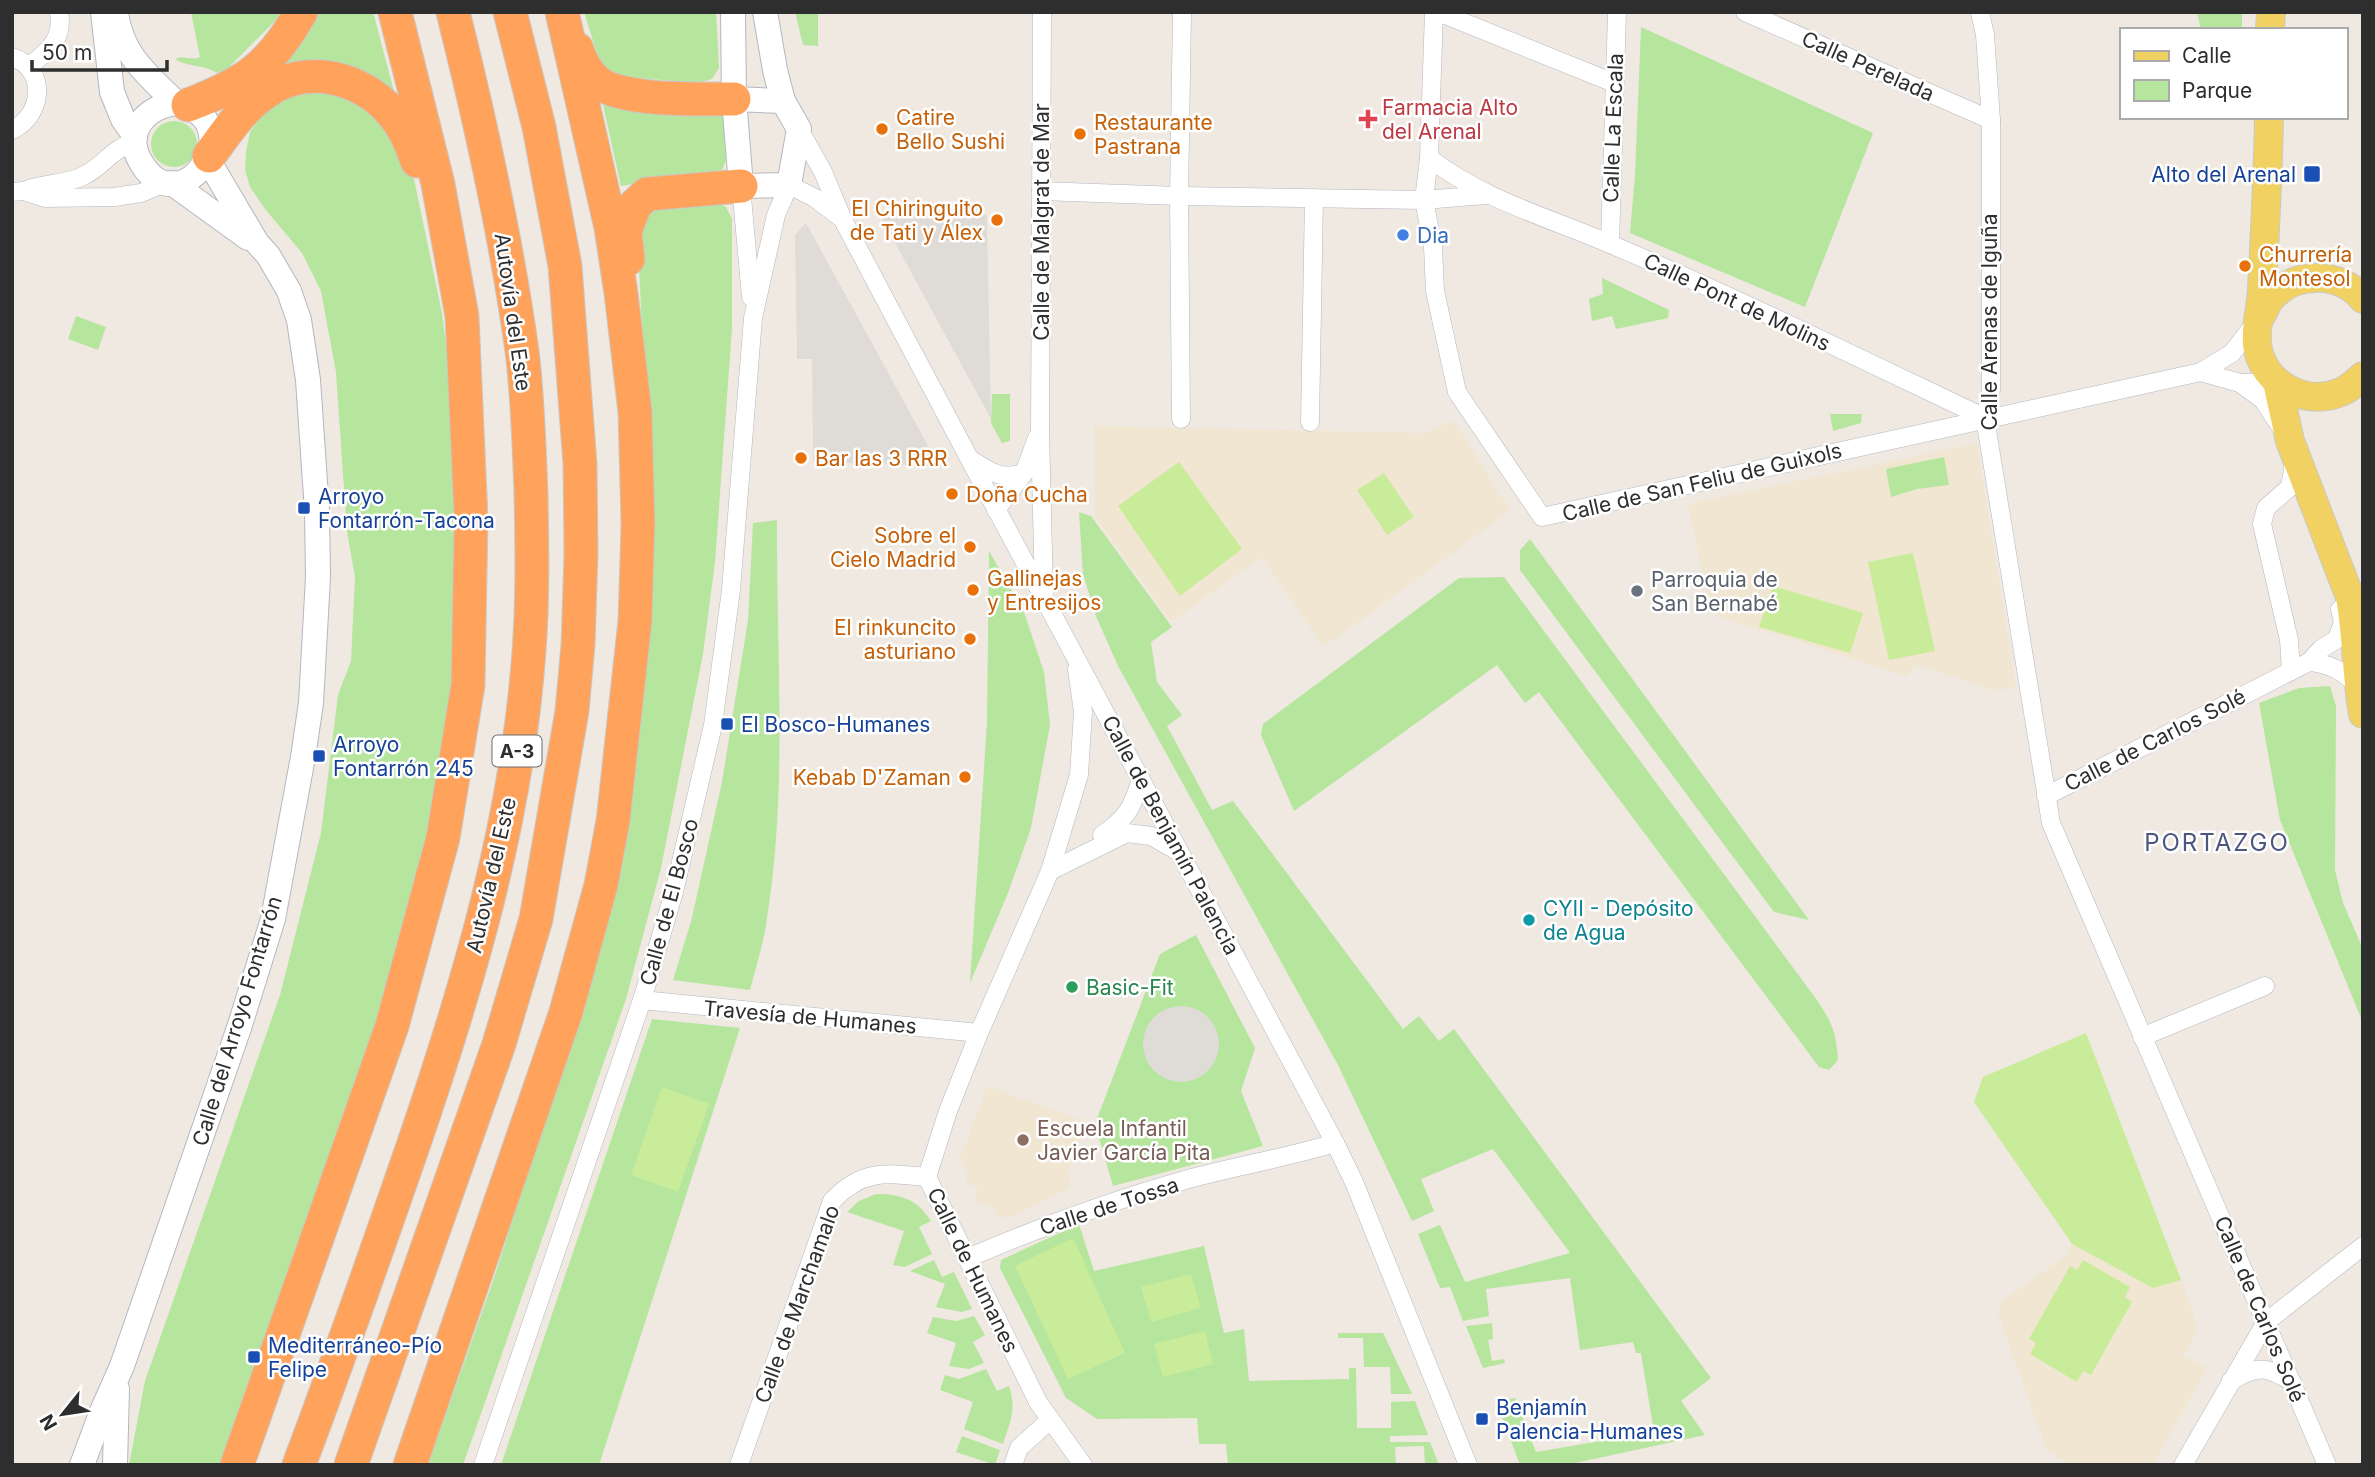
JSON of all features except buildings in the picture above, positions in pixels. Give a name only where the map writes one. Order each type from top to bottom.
[{"type":"highway","points":[[182,104],[237,84],[257,69],[288,36],[301,12]]},
{"type":"highway","points":[[237,1465],[392,1026],[443,838],[468,685],[471,518],[462,316],[438,184],[395,12]]},
{"type":"highway","name":"Autovía del Este","points":[[299,1465],[360,1302],[448,1044],[487,910],[515,764],[529,652],[532,548],[529,442],[522,355],[486,145],[453,12]]},
{"type":"highway","name":"A-3","points":[[351,1465],[499,1044],[536,919],[572,711],[578,645],[581,554],[580,464],[565,266],[539,127],[510,12]]},
{"type":"highway","points":[[564,12],[580,61],[597,82],[628,95],[734,99]]},
{"type":"highway","points":[[564,12],[611,228],[635,412]]},
{"type":"highway","points":[[208,158],[244,111],[268,91],[293,79],[326,76],[345,80],[373,96],[392,113],[410,140],[462,316]]},
{"type":"highway","points":[[410,1465],[566,1012],[601,885],[613,821],[635,621],[638,523],[632,294],[625,231],[635,205],[647,194],[741,186]]},
{"type":"main road","points":[[2269,119],[2258,352],[2265,369],[2277,382],[2297,394],[2320,398],[2343,392],[2363,376]]},
{"type":"main road","points":[[2260,317],[2270,299],[2286,286],[2304,278],[2325,278],[2344,284],[2363,299]]},
{"type":"main road","points":[[2277,382],[2293,447],[2350,597],[2363,714]]},
{"type":"street","points":[[28,67],[50,49],[62,28],[59,12]]},
{"type":"street","points":[[103,12],[112,92],[134,139],[141,164],[156,179],[169,183]]},
{"type":"street","points":[[18,191],[45,198],[114,197],[141,193],[189,179],[198,173],[208,158],[212,139],[208,126],[201,115],[182,104],[131,56],[119,33],[116,12]]},
{"type":"street","points":[[733,12],[734,99],[741,186]]},
{"type":"street","name":"Calle de Benjamín Palencia","points":[[765,12],[783,101],[823,172],[843,219],[996,510],[1335,1143],[1354,1182],[1468,1465]]},
{"type":"street","name":"Calle de Malgrat de Mar","points":[[1042,12],[1040,432],[1044,598]]},
{"type":"street","points":[[1181,419],[1179,197],[1182,12]]},
{"type":"street","points":[[1429,158],[1436,12],[1615,83]]},
{"type":"street","name":"Calle La Escala","points":[[1610,244],[1617,12]]},
{"type":"street","name":"Calle Perelada","points":[[1745,12],[1991,120]]},
{"type":"street","name":"Calle Arenas de Iguña","points":[[1980,12],[1985,35],[1991,120],[1991,390],[1985,418],[2046,796]]},
{"type":"street","points":[[12,57],[28,67],[35,77],[38,90],[38,102],[33,113],[25,123],[12,131]]},
{"type":"street","points":[[734,99],[783,101]]},
{"type":"street","points":[[18,191],[80,177],[97,167],[120,146],[134,139],[144,118],[152,110],[163,105],[182,104]]},
{"type":"street","points":[[789,185],[799,130]]},
{"type":"street","name":"Calle del Arroyo Fontarrón","points":[[82,1465],[102,1411],[117,1381],[219,1090],[273,919],[311,703],[318,577],[317,511],[308,380],[299,320],[289,291],[268,255],[257,243],[208,158]]},
{"type":"street","name":"Calle Pont de Molins","points":[[1429,158],[1452,176],[1485,195],[1610,244],[1985,418]]},
{"type":"street","name":"Calle de San Feliu de Guixols","points":[[1429,158],[1424,200],[1433,247],[1435,291],[1457,392],[1542,517],[2201,372],[2232,353],[2260,317]]},
{"type":"street","name":"Calle del Arroyo Fontarrón","points":[[169,183],[257,243]]},
{"type":"street","name":"Calle de Benjamín Palencia","points":[[741,186],[789,185],[815,198],[843,219]]},
{"type":"street","name":"Calle de El Bosco","points":[[483,1465],[642,1000],[674,892],[713,725],[731,590],[753,318],[776,215],[789,185]]},
{"type":"street","name":"Calle de El Bosco","points":[[741,186],[753,318]]},
{"type":"street","name":"Calle Pont de Molins","points":[[1041,191],[1179,197],[1424,200],[1485,195]]},
{"type":"street","points":[[1310,422],[1314,198]]},
{"type":"street","name":"Calle de San Feliu de Guixols","points":[[2201,372],[2240,383],[2277,382]]},
{"type":"street","name":"Calle de San Feliu de Guixols","points":[[2240,383],[2263,400],[2293,447]]},
{"type":"street","points":[[996,510],[1024,472],[1040,432]]},
{"type":"street","points":[[2291,671],[2289,640],[2262,524],[2266,508],[2290,487],[2293,447]]},
{"type":"street","points":[[969,458],[992,473],[1010,477],[1024,472]]},
{"type":"street","name":"Calle de Carlos Solé","points":[[2327,1465],[2051,822],[2046,796],[2309,662],[2321,649],[2337,639],[2343,622],[2336,587],[2335,555]]},
{"type":"street","name":"Calle de Humanes","points":[[1076,658],[1083,712],[1079,775],[1051,871],[979,1032],[948,1111],[927,1177],[1038,1402],[1083,1465]]},
{"type":"street","points":[[2309,662],[2322,663],[2342,671],[2358,686]]},
{"type":"street","points":[[1051,871],[1121,822],[1133,806],[1141,780]]},
{"type":"street","points":[[1051,871],[1127,832],[1151,836],[1179,852]]},
{"type":"street","points":[[2142,1037],[2265,986]]},
{"type":"street","name":"Travesía de Humanes","points":[[642,1000],[979,1032]]},
{"type":"street","name":"Calle de Tossa","points":[[968,1258],[1112,1203],[1206,1174],[1293,1156],[1335,1143]]},
{"type":"street","name":"Calle de Marchamalo","points":[[739,1465],[832,1201],[845,1188],[861,1178],[882,1174],[927,1177]]},
{"type":"street","points":[[2183,1465],[2266,1322],[2363,1246]]},
{"type":"street","points":[[2231,1381],[2248,1370],[2258,1368],[2276,1373],[2292,1382]]},
{"type":"street","name":"Calle del Arroyo Fontarrón","points":[[115,1465],[117,1381]]},
{"type":"street","points":[[1013,1465],[1019,1448],[1050,1420]]},
{"type":"shaded area","points":[[987,215],[990,373],[991,419],[881,217]]},
{"type":"shaded area","points":[[806,223],[939,466],[813,462],[812,359],[797,359],[795,235]]},
{"type":"shaded area","points":[[1454,421],[1510,511],[1331,642],[1323,645],[1261,557],[1171,622],[1095,517],[1094,426],[1425,433]]},
{"type":"shaded area","points":[[1977,443],[2016,687],[1995,691],[1917,665],[1906,676],[1711,614],[1688,504]]},
{"type":"shaded area","points":[[1181,1006],[1196,1009],[1208,1017],[1216,1029],[1219,1044],[1216,1059],[1208,1071],[1196,1079],[1181,1082],[1166,1079],[1154,1071],[1146,1059],[1143,1044],[1146,1029],[1154,1017],[1166,1009]]},
{"type":"shaded area","name":"Escuela Infantil Javier García Pita","points":[[987,1086],[1086,1122],[1067,1173],[1071,1181],[1068,1189],[1008,1219],[998,1215],[995,1209],[974,1201],[979,1188],[965,1183],[968,1174],[960,1159]]},
{"type":"shaded area","points":[[2072,1244],[2153,1288],[2181,1280],[2194,1315],[2194,1338],[2183,1355],[2207,1368],[2153,1465],[2071,1465],[2047,1451],[1998,1314],[2002,1301],[2068,1254]]},
{"type":"green space","points":[[191,12],[284,12],[228,68],[217,73],[175,59],[200,57]]},
{"type":"green space","points":[[315,12],[373,12],[396,99],[270,81]]},
{"type":"green space","points":[[584,12],[716,12],[719,68],[712,79],[699,83],[614,76],[599,60]]},
{"type":"green space","points":[[795,12],[818,12],[818,46],[803,45]]},
{"type":"green space","points":[[2197,12],[2242,12],[2242,28],[2201,28]]},
{"type":"green space","points":[[1641,27],[1873,133],[1805,307],[1630,233]]},
{"type":"green space","points":[[323,83],[365,98],[411,165],[442,313],[454,408],[460,538],[454,654],[445,752],[403,948],[235,1429],[220,1465],[129,1465],[145,1381],[280,995],[321,833],[338,695],[351,661],[355,577],[347,532],[336,372],[321,291],[302,253],[250,187],[245,170],[250,132],[264,113],[275,103]]},
{"type":"green space","points":[[603,105],[723,114],[726,160],[722,170],[621,186]]},
{"type":"green space","points":[[174,121],[191,127],[197,144],[191,161],[174,167],[157,161],[151,144],[157,127]]},
{"type":"green space","points":[[715,201],[726,207],[732,219],[732,328],[715,562],[703,654],[661,868],[626,999],[463,1465],[428,1465],[493,1281],[603,939],[634,788],[649,646],[652,532],[637,226],[658,205]]},
{"type":"green space","points":[[1602,278],[1669,310],[1668,318],[1616,329],[1612,316],[1592,321],[1589,299],[1603,294]]},
{"type":"green space","points":[[76,316],[106,327],[98,350],[68,339]]},
{"type":"green space","points":[[992,394],[1010,394],[1010,441],[1002,443],[991,423]]},
{"type":"green space","points":[[1830,414],[1862,414],[1861,423],[1833,431]]},
{"type":"green space","points":[[1944,457],[1949,485],[1917,489],[1891,497],[1886,469]]},
{"type":"green space","points":[[1179,462],[1242,549],[1180,596],[1118,506]]},
{"type":"green space","points":[[1384,473],[1414,517],[1387,535],[1357,490]]},
{"type":"green space","points":[[1079,512],[1091,516],[1172,627],[1151,642],[1157,682],[1182,715],[1167,726],[1212,810],[1233,801],[1403,1029],[1419,1016],[1439,1041],[1454,1029],[1711,1378],[1681,1401],[1705,1435],[1566,1465],[1520,1465],[1496,1401],[1515,1398],[1536,1452],[1654,1432],[1641,1353],[1636,1353],[1633,1342],[1580,1350],[1570,1278],[1486,1289],[1489,1316],[1463,1321],[1450,1287],[1440,1288],[1418,1234],[1440,1225],[1465,1282],[1570,1253],[1493,1149],[1421,1179],[1434,1211],[1412,1221],[1338,1065],[1118,666],[1096,616],[1083,574]]},
{"type":"green space","points":[[777,520],[779,769],[773,869],[764,936],[750,990],[673,980],[691,922],[722,782],[748,620],[753,523]]},
{"type":"green space","points":[[1530,539],[1809,920],[1774,912],[1520,570],[1520,550]]},
{"type":"green space","points":[[989,551],[1024,612],[1044,672],[1050,725],[1031,828],[1008,893],[970,983],[987,722]]},
{"type":"green space","points":[[1913,553],[1935,651],[1889,660],[1868,562]]},
{"type":"green space","points":[[1504,577],[1820,1005],[1829,1019],[1836,1040],[1838,1060],[1829,1070],[1819,1067],[1539,692],[1525,703],[1497,665],[1294,811],[1261,735],[1263,724],[1459,578]]},
{"type":"green space","points":[[1773,586],[1863,613],[1850,653],[1759,627]]},
{"type":"green space","points":[[2330,686],[2336,706],[2335,870],[2343,903],[2363,949],[2363,1023],[2280,820],[2259,703],[2299,688]]},
{"type":"green space","points":[[1196,935],[1255,1048],[1241,1091],[1263,1146],[1113,1186],[1095,1124],[1160,954]]},
{"type":"green space","points":[[652,1019],[740,1028],[599,1465],[501,1465]]},
{"type":"green space","points":[[2086,1033],[2181,1280],[2153,1288],[2072,1244],[1974,1102],[1983,1077]]},
{"type":"green space","points":[[662,1087],[709,1104],[678,1192],[631,1175]]},
{"type":"green space","points":[[876,1194],[908,1199],[926,1214],[931,1221],[919,1227],[932,1254],[905,1267],[893,1265],[904,1231],[847,1212],[859,1201]]},
{"type":"green space","points":[[1079,1224],[1094,1271],[1204,1246],[1224,1333],[1244,1329],[1249,1381],[1349,1379],[1349,1368],[1356,1368],[1357,1428],[1391,1428],[1391,1402],[1415,1401],[1428,1435],[1390,1436],[1390,1442],[1430,1442],[1439,1465],[1425,1465],[1424,1446],[1395,1447],[1396,1465],[1228,1465],[1226,1444],[1199,1444],[1197,1418],[1097,1419],[1066,1398],[1000,1268],[1001,1260]]},
{"type":"green space","points":[[1073,1238],[1125,1353],[1068,1379],[1015,1266]]},
{"type":"green space","points":[[934,1260],[942,1277],[954,1272],[972,1309],[961,1312],[936,1307],[945,1284],[910,1271]]},
{"type":"green space","points":[[2083,1260],[2130,1287],[2125,1297],[2132,1302],[2091,1375],[2083,1371],[2077,1382],[2030,1354],[2036,1343],[2029,1339],[2070,1266],[2077,1270]]},
{"type":"green space","points":[[1191,1274],[1201,1308],[1151,1322],[1141,1287]]},
{"type":"green space","points":[[974,1316],[985,1335],[973,1342],[984,1363],[969,1369],[949,1366],[956,1343],[927,1333],[933,1317],[956,1321]]},
{"type":"green space","points":[[1492,1323],[1493,1339],[1488,1340],[1492,1361],[1504,1359],[1505,1363],[1483,1368],[1466,1326]]},
{"type":"green space","points":[[1205,1331],[1213,1364],[1163,1377],[1154,1344]]},
{"type":"green space","points":[[1338,1333],[1383,1333],[1412,1394],[1391,1394],[1390,1367],[1364,1367],[1363,1338],[1338,1338]]},
{"type":"green space","points":[[986,1369],[997,1391],[1009,1386],[1011,1394],[1012,1415],[1003,1444],[964,1429],[973,1402],[940,1390],[945,1375],[959,1379]]},
{"type":"green space","points":[[962,1436],[1000,1450],[995,1465],[956,1452]]},
{"type":"place","name":"Farmacia Alto del Arenal","points":[[1368,119]]},
{"type":"place","name":"Catire Bello Sushi","points":[[882,129]]},
{"type":"place","name":"Restaurante Pastrana","points":[[1080,134]]},
{"type":"place","name":"Alto del Arenal","points":[[2312,174]]},
{"type":"place","name":"El Chiringuito de Tati y Álex","points":[[997,220]]},
{"type":"place","name":"Dia","points":[[1403,235]]},
{"type":"place","name":"Churrería Montesol","points":[[2245,266]]},
{"type":"place","name":"Bar las 3 RRR","points":[[801,458]]},
{"type":"place","name":"Doña Cucha","points":[[952,494]]},
{"type":"place","name":"Arroyo Fontarrón-Tacona","points":[[304,508]]},
{"type":"place","name":"Sobre el Cielo Madrid","points":[[970,547]]},
{"type":"place","name":"Gallinejas y Entresijos","points":[[973,590]]},
{"type":"place","name":"Parroquia de San Bernabé","points":[[1637,591]]},
{"type":"place","name":"El rinkuncito asturiano","points":[[970,639]]},
{"type":"place","name":"El Bosco-Humanes","points":[[727,724]]},
{"type":"place","name":"Arroyo Fontarrón 245","points":[[319,756]]},
{"type":"place","name":"Kebab D'Zaman","points":[[965,777]]},
{"type":"place","name":"CYII - Depósito de Agua","points":[[1529,920]]},
{"type":"place","name":"Basic-Fit","points":[[1072,987]]},
{"type":"place","name":"Escuela Infantil Javier García Pita","points":[[1023,1140]]},
{"type":"place","name":"Mediterráneo-Pío Felipe","points":[[254,1357]]},
{"type":"place","name":"Benjamín Palencia-Humanes","points":[[1482,1419]]},
{"type":"district","name":"PORTAZGO","points":[[2217,842]]}]
